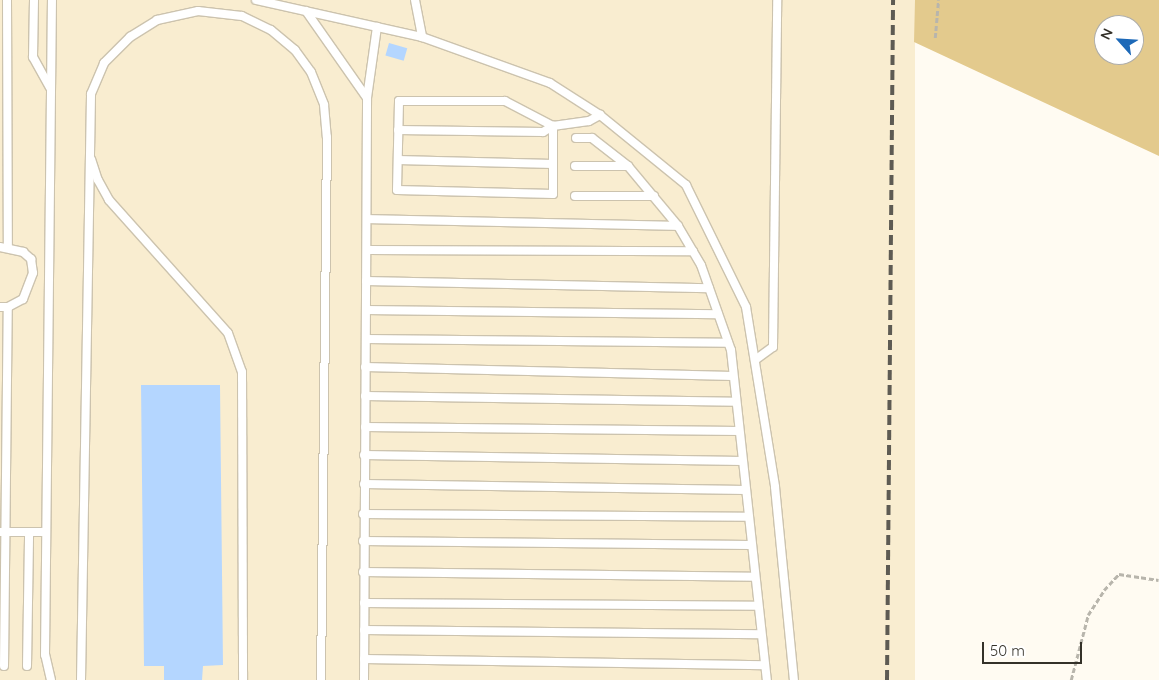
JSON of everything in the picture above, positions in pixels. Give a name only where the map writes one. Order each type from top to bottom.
[{"type":"lane","points":[[4,666],[4,307],[23,299],[33,274],[31,259],[23,252],[4,247],[7,0]]},
{"type":"lane","points":[[34,0],[33,58],[51,90]]},
{"type":"lane","points":[[51,680],[45,655],[52,0],[60,0]]},
{"type":"lane","points":[[256,0],[422,37],[550,83],[600,115],[686,185],[746,307],[775,487],[794,680]]},
{"type":"lane","points":[[415,0],[422,37]]},
{"type":"lane","points":[[755,360],[773,347],[777,0]]},
{"type":"lane","points":[[81,680],[91,94],[104,63],[130,37],[157,20],[198,11],[242,16],[277,35],[296,50],[311,72],[324,105],[327,137],[321,680]]},
{"type":"lane","points":[[306,11],[367,98]]},
{"type":"lane","points":[[364,680],[363,541],[368,219],[367,98],[377,27]]},
{"type":"lane","points":[[399,100],[505,101],[553,126],[553,194],[397,190],[399,100]]},
{"type":"lane","points":[[398,130],[543,132],[553,126],[589,122],[600,115]]},
{"type":"lane","points":[[576,138],[592,138],[628,166],[678,226],[693,251],[709,288],[728,342],[767,680]]},
{"type":"lane","points":[[89,152],[98,180],[109,200],[228,333],[242,372],[243,680]]},
{"type":"lane","points":[[398,160],[553,164]]},
{"type":"lane","points":[[575,166],[628,166]]},
{"type":"lane","points":[[575,196],[654,196]]},
{"type":"lane","points":[[368,219],[678,226]]},
{"type":"lane","points":[[367,250],[693,251]]},
{"type":"lane","points":[[366,281],[709,288]]},
{"type":"lane","points":[[366,310],[718,314]]},
{"type":"lane","points":[[366,339],[728,342]]},
{"type":"lane","points":[[365,367],[733,376]]},
{"type":"lane","points":[[365,396],[736,402]]},
{"type":"lane","points":[[364,427],[739,431]]},
{"type":"lane","points":[[364,455],[742,461]]},
{"type":"lane","points":[[364,484],[745,490]]},
{"type":"lane","points":[[364,514],[748,517]]},
{"type":"lane","points":[[3,532],[46,532]]},
{"type":"lane","points":[[27,666],[29,532]]},
{"type":"lane","points":[[363,541],[750,545]]},
{"type":"lane","points":[[363,572],[754,577]]},
{"type":"lane","points":[[364,603],[758,606]]},
{"type":"lane","points":[[364,630],[762,634]]},
{"type":"lane","points":[[364,659],[765,665]]},
{"type":"path","points":[[935,38],[938,0]]},
{"type":"path","points":[[1071,680],[1088,615],[1104,590],[1119,574],[1159,580]]},
{"type":"shaded area","points":[[0,0],[915,0],[915,680],[0,680]]},
{"type":"shaded area","points":[[915,0],[1159,0],[1159,156],[914,42]]},
{"type":"building","points":[[389,43],[407,48],[404,61],[385,55]]},
{"type":"building","points":[[141,385],[220,385],[223,665],[203,666],[202,680],[164,680],[164,666],[144,666]]},
{"type":"railway","points":[[887,680],[893,0]]}]
